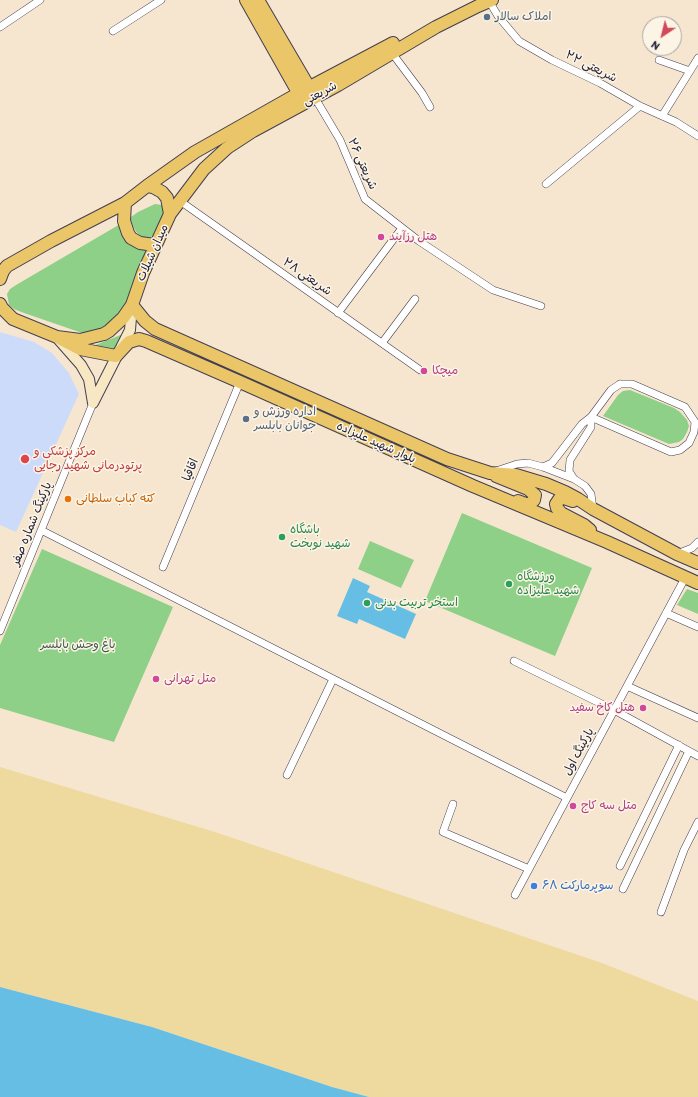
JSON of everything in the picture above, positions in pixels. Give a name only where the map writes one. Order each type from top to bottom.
[{"type":"main road","points":[[246,0],[307,93]]},
{"type":"main road","points":[[258,0],[307,93]]},
{"type":"main road","name":"شریعتی","points":[[147,186],[195,152],[307,93],[432,20],[474,0]]},
{"type":"main road","name":"شریعتی","points":[[170,214],[204,168],[227,148],[307,93],[392,53],[436,27],[490,0]]},
{"type":"main road","points":[[0,278],[4,268],[51,241],[125,203],[147,186]]},
{"type":"main road","name":"میدان شیلات","points":[[0,304],[13,319],[57,337],[80,340],[104,334],[116,325],[132,305],[143,273],[170,214],[167,198],[162,192],[153,187],[147,186]]},
{"type":"main road","points":[[125,203],[124,221],[128,233],[132,238],[140,243],[155,245]]},
{"type":"main road","points":[[93,403],[130,330],[132,305]]},
{"type":"main road","name":"بلوار شهید علیزاده","points":[[132,305],[145,321],[155,329],[447,459],[490,474],[516,475],[546,484],[578,499],[593,509],[677,554],[698,563]]},
{"type":"main road","points":[[0,314],[13,319]]},
{"type":"main road","points":[[57,337],[80,349],[116,356]]},
{"type":"main road","points":[[57,337],[81,365],[89,380],[93,403]]},
{"type":"main road","name":"بلوار شهید علیزاده","points":[[116,356],[129,342],[139,339],[698,583]]},
{"type":"main road","points":[[473,486],[526,504],[530,504],[534,500],[535,495],[533,492],[490,474]]},
{"type":"main road","points":[[593,509],[564,498],[558,499],[556,504],[561,513],[584,525],[606,542]]},
{"type":"street","points":[[0,27],[40,0]]},
{"type":"street","points":[[113,31],[160,0]]},
{"type":"street","name":"شریعتی ۲۲","points":[[490,0],[498,16],[519,41],[552,60],[600,83],[640,106],[676,122],[698,136]]},
{"type":"street","points":[[392,53],[422,93],[430,107]]},
{"type":"street","points":[[662,116],[698,58]]},
{"type":"street","points":[[659,60],[690,71]]},
{"type":"street","name":"شریعتی ۲۶","points":[[307,93],[340,140],[365,199],[402,228],[493,290],[541,306]]},
{"type":"street","points":[[546,184],[640,106]]},
{"type":"street","name":"شریعتی ۲۸","points":[[180,201],[420,370]]},
{"type":"street","points":[[338,312],[402,228]]},
{"type":"street","points":[[382,343],[415,299]]},
{"type":"street","name":"اقاقیا","points":[[162,567],[240,382]]},
{"type":"street","points":[[543,467],[552,463],[582,424],[591,417],[611,390],[620,384],[632,384],[685,407],[695,422],[694,432],[689,443],[680,450],[671,452],[591,417]]},
{"type":"street","name":"پارکینگ شماره صفر","points":[[0,631],[93,403]]},
{"type":"street","points":[[574,479],[569,471],[570,460],[591,427],[591,417]]},
{"type":"street","points":[[490,474],[517,464],[528,464],[543,467],[574,479],[585,486],[591,494],[593,509]]},
{"type":"street","points":[[41,530],[567,798]]},
{"type":"street","points":[[677,554],[692,548],[698,542]]},
{"type":"street","name":"پارکینگ اول","points":[[515,895],[685,578]]},
{"type":"street","points":[[666,613],[698,627]]},
{"type":"street","points":[[514,661],[614,710],[698,756]]},
{"type":"street","points":[[287,775],[333,679]]},
{"type":"street","points":[[627,686],[698,718]]},
{"type":"street","points":[[620,866],[679,745]]},
{"type":"street","points":[[623,889],[690,751]]},
{"type":"street","points":[[454,804],[443,832],[529,868]]},
{"type":"street","points":[[661,912],[684,850],[698,822]]},
{"type":"shaded area","name":"مرکز پزشکی و پرتودرمانی شهید رجایی","points":[[0,332],[34,342],[52,353],[69,373],[79,394],[16,532],[0,525]]},
{"type":"green space","points":[[155,204],[162,205],[165,211],[163,219],[156,233],[151,237],[144,238],[137,233],[131,221],[131,217]]},
{"type":"green space","points":[[122,223],[151,249],[126,306],[114,323],[95,333],[85,334],[24,313],[9,305],[7,294],[10,289]]},
{"type":"green space","points":[[123,334],[115,351],[93,346]]},
{"type":"green space","points":[[630,390],[674,408],[680,412],[687,420],[689,426],[683,439],[679,442],[669,444],[603,416],[618,395],[623,391]]},
{"type":"green space","name":"ورزشگاه شهید علیزاده","points":[[462,513],[592,568],[555,656],[425,601]]},
{"type":"green space","points":[[370,541],[414,560],[401,588],[358,569]]},
{"type":"green space","name":"باغ وحش بابلسر","points":[[42,549],[173,607],[114,742],[0,708],[0,645]]},
{"type":"green space","points":[[687,589],[698,593],[698,614],[677,605]]},
{"type":"sand","points":[[0,767],[215,832],[602,963],[698,1001],[698,1097],[369,1097],[332,1087],[152,1027],[0,987]]},
{"type":"water","name":"استخر تربیت بدنی","points":[[353,578],[370,586],[367,592],[416,614],[405,639],[359,619],[357,624],[337,616]]},
{"type":"water","points":[[0,987],[152,1027],[332,1087],[369,1097],[0,1097]]},
{"type":"place","name":"املاک سالار","points":[[487,17]]},
{"type":"place","name":"هتل رزآیند","points":[[381,237]]},
{"type":"place","name":"میچکا","points":[[424,371]]},
{"type":"place","name":"اداره ورزش و جوانان بابلسر","points":[[246,419]]},
{"type":"place","name":"مرکز پزشکی و پرتودرمانی شهید رجایی","points":[[25,459]]},
{"type":"place","name":"کته کباب سلطانی","points":[[68,499]]},
{"type":"place","name":"باشگاه شهید نوبخت","points":[[282,537]]},
{"type":"place","name":"ورزشگاه شهید علیزاده","points":[[509,584]]},
{"type":"place","name":"استخر تربیت بدنی","points":[[367,603]]},
{"type":"place","name":"متل تهرانی","points":[[156,679]]},
{"type":"place","name":"هتل کاخ سفید","points":[[643,708]]},
{"type":"place","name":"متل سه کاج","points":[[573,806]]},
{"type":"place","name":"سوپرمارکت ۶۸","points":[[534,886]]}]
